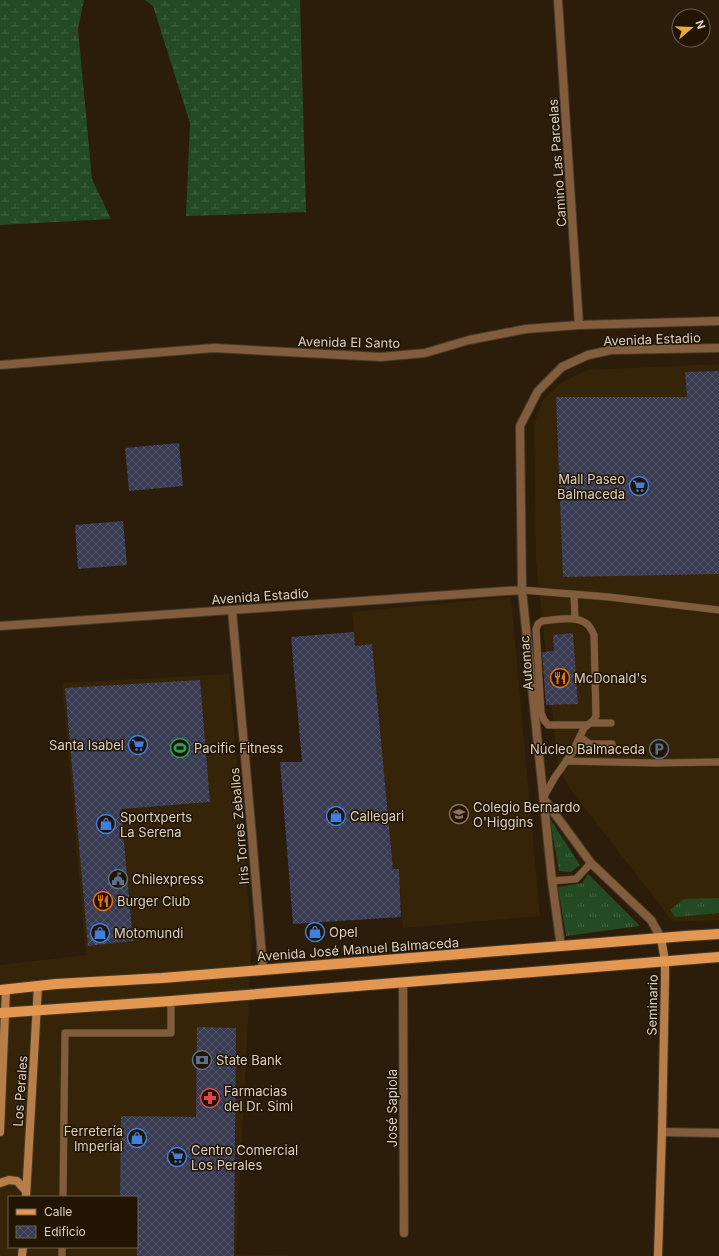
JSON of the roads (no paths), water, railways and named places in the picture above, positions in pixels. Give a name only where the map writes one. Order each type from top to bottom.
[{"type":"main road","name":"Avenida José Manuel Balmaceda","points":[[3,989],[162,978],[719,934]]},
{"type":"main road","name":"Seminario","points":[[658,1256],[662,1132],[664,961],[661,938]]},
{"type":"main road","points":[[3,1012],[171,1001],[664,961],[719,958]]},
{"type":"main road","name":"Los Perales","points":[[26,1194],[38,986]]},
{"type":"main road","name":"Los Perales","points":[[0,1132],[3,989]]},
{"type":"main road","points":[[0,1183],[9,1180],[17,1181],[26,1194]]},
{"type":"street","name":"Camino Las Parcelas","points":[[558,0],[579,325]]},
{"type":"street","name":"Avenida El Santo","points":[[0,365],[214,348],[381,357],[425,353],[469,340],[526,329],[579,325],[719,321]]},
{"type":"street","name":"Avenida Estadio","points":[[561,946],[552,882],[522,590],[520,426],[538,391],[562,367],[588,355],[611,350],[719,348]]},
{"type":"street","name":"Avenida Estadio","points":[[0,626],[522,590]]},
{"type":"street","name":"Iris Torres Zeballos","points":[[232,610],[263,969]]},
{"type":"street","name":"Seminario","points":[[544,798],[591,863],[651,920],[661,938]]},
{"type":"street","name":"José Sapiola","points":[[403,983],[404,1233]]},
{"type":"street","points":[[662,1132],[719,1133]]},
{"type":"lane","points":[[522,590],[609,597],[719,610]]},
{"type":"lane","points":[[544,798],[555,777],[580,737],[596,716],[594,635],[588,625],[582,621],[575,620],[574,595]]},
{"type":"lane","name":"Automac","points":[[575,620],[542,620],[536,629],[542,713],[544,720],[548,725],[589,724]]},
{"type":"lane","points":[[589,724],[611,723]]},
{"type":"lane","points":[[580,737],[590,744],[612,744]]},
{"type":"lane","points":[[566,761],[612,763],[719,762]]},
{"type":"lane","points":[[552,882],[576,879],[591,863]]},
{"type":"lane","points":[[63,1196],[64,1033],[171,1033],[171,1001]]},
{"type":"place","name":"Mall Paseo Balmaceda","points":[[639,486]]},
{"type":"place","name":"McDonald's","points":[[560,678]]},
{"type":"place","name":"Santa Isabel","points":[[138,745]]},
{"type":"place","name":"Pacific Fitness","points":[[180,748]]},
{"type":"place","name":"Núcleo Balmaceda","points":[[659,749]]},
{"type":"place","name":"Colegio Bernardo O'Higgins","points":[[459,814]]},
{"type":"place","name":"Callegari","points":[[336,816]]},
{"type":"place","name":"Sportxperts La Serena","points":[[106,824]]},
{"type":"place","name":"Chilexpress","points":[[118,879]]},
{"type":"place","name":"Burger Club","points":[[103,901]]},
{"type":"place","name":"Opel","points":[[315,932]]},
{"type":"place","name":"Motomundi","points":[[100,933]]},
{"type":"place","name":"State Bank","points":[[202,1060]]},
{"type":"place","name":"Farmacias del Dr. Simi","points":[[210,1098]]},
{"type":"place","name":"Ferretería Imperial","points":[[137,1138]]},
{"type":"place","name":"Centro Comercial Los Perales","points":[[177,1157]]}]
